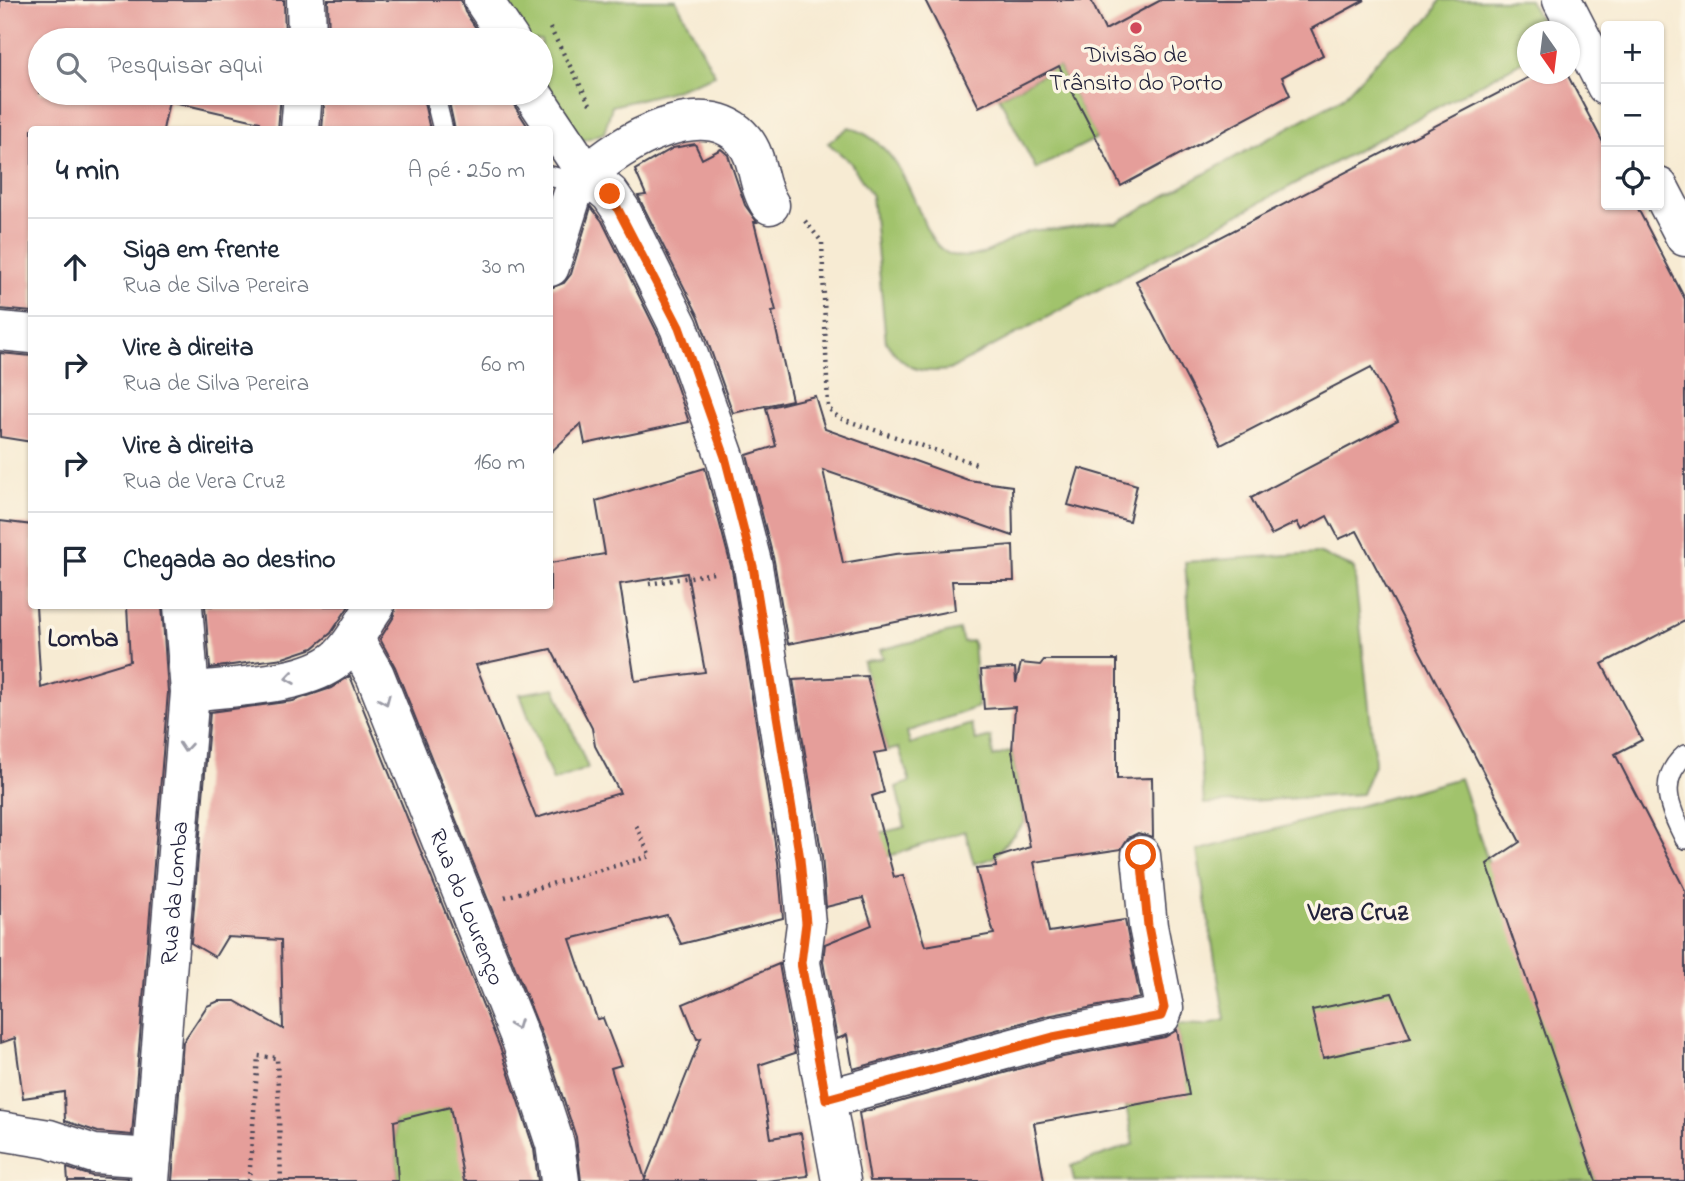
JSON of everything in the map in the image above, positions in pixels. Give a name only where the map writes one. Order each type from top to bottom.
[{"type":"street","points":[[306,0],[307,28]]},
{"type":"street","points":[[483,0],[502,28]]},
{"type":"street","points":[[1562,0],[1605,84]]},
{"type":"street","points":[[300,126],[302,105]]},
{"type":"street","points":[[540,105],[587,176],[610,194],[621,210],[679,327],[725,457],[753,566],[800,859],[806,923],[801,963],[841,1181]]},
{"type":"street","points":[[553,257],[572,196],[587,176],[606,157],[668,126],[690,122],[713,123],[734,130],[750,149],[759,185],[770,205]]},
{"type":"street","points":[[1664,197],[1685,237]]},
{"type":"street","points":[[0,331],[28,334]]},
{"type":"street","name":"Rua da Lomba","points":[[151,1170],[190,692],[183,609]]},
{"type":"street","points":[[190,692],[312,675],[337,659],[355,640],[373,609]]},
{"type":"street","name":"Rua do Lourenço","points":[[355,640],[375,675],[470,907],[550,1125],[560,1181]]},
{"type":"street","points":[[826,1099],[1053,1037],[1161,1016],[1164,1008],[1148,926],[1141,855]]},
{"type":"street","points":[[0,1131],[49,1139],[151,1170]]},
{"type":"lane","points":[[437,105],[442,126]]},
{"type":"lane","points":[[553,177],[565,180],[587,176]]},
{"type":"lane","points":[[1685,755],[1676,762],[1666,793],[1685,839]]},
{"type":"path","points":[[548,24],[550,28]]},
{"type":"path","points":[[553,33],[585,92]]},
{"type":"path","points":[[770,205],[779,213],[802,219],[812,226],[822,242],[828,408],[839,418],[976,464]]},
{"type":"path","points":[[649,584],[753,566]]},
{"type":"path","points":[[470,907],[650,856],[636,825]]},
{"type":"path","points":[[249,1181],[258,1056],[277,1058],[281,1181]]},
{"type":"green space","points":[[493,0],[676,0],[715,75],[672,91],[612,106],[604,133],[578,142],[553,96],[553,28],[513,28]]},
{"type":"green space","points":[[1440,0],[1529,0],[1541,21],[1517,21],[1517,64],[949,370],[928,371],[912,367],[899,358],[886,342],[872,196],[850,162],[828,143],[849,127],[872,139],[890,155],[903,175],[929,234],[939,247],[952,255],[972,256],[982,254],[1027,232],[1101,222],[1116,223],[1342,98],[1389,48],[1414,33],[1432,16]]},
{"type":"green space","points":[[1059,66],[1097,138],[1036,169],[999,97]]},
{"type":"green space","points":[[1318,553],[1354,568],[1375,762],[1362,794],[1204,804],[1185,562]]},
{"type":"green space","points":[[959,630],[963,642],[973,641],[978,707],[907,732],[910,744],[971,724],[976,741],[991,737],[993,757],[1012,751],[1025,822],[993,858],[974,864],[965,831],[880,859],[876,834],[905,827],[896,787],[910,782],[899,748],[887,751],[863,662],[883,658],[880,650]]},
{"type":"green space","points":[[555,688],[588,768],[553,781],[520,694]]},
{"type":"green space","points":[[1460,778],[1596,1181],[1074,1181],[1071,1166],[1134,1144],[1126,1106],[1188,1094],[1176,1024],[1205,1025],[1225,1020],[1197,851]]},
{"type":"green space","points":[[389,1037],[438,1091],[443,1109],[467,1103],[469,1181],[398,1181]]},
{"type":"building","points":[[0,0],[284,0],[285,28],[28,28],[28,105],[168,105],[164,126],[28,126],[28,312],[0,309]]},
{"type":"building","points":[[328,0],[461,0],[476,28],[329,28]]},
{"type":"building","points":[[925,0],[1091,0],[1105,30],[1161,0],[1365,0],[1311,29],[1323,55],[1282,77],[1290,95],[1121,186],[1059,66],[979,107]]},
{"type":"building","points":[[1517,83],[1572,84],[1601,139],[1601,210],[1639,210],[1685,299],[1685,621],[1602,664],[1642,740],[1615,754],[1685,890],[1685,1181],[1596,1181],[1487,864],[1520,842],[1357,531],[1339,539],[1327,516],[1301,530],[1297,522],[1271,535],[1251,498],[1398,421],[1371,367],[1221,445],[1136,281]]},
{"type":"building","points":[[186,105],[280,105],[278,126],[260,126],[260,122]]},
{"type":"building","points":[[324,105],[425,105],[429,126],[322,126]]},
{"type":"building","points":[[450,105],[514,105],[527,126],[454,126]]},
{"type":"building","points":[[695,144],[702,159],[721,149],[728,155],[745,205],[757,222],[754,222],[776,311],[772,312],[792,400],[733,413],[699,317],[638,196],[646,195],[635,170],[673,148]]},
{"type":"building","points":[[591,207],[602,221],[659,336],[689,422],[585,444],[581,424],[553,450],[553,287],[564,283],[571,274]]},
{"type":"building","points":[[0,353],[28,356],[28,441],[0,437]]},
{"type":"building","points":[[815,396],[825,429],[968,480],[1012,486],[1013,536],[823,470],[843,563],[895,554],[1013,545],[1014,581],[952,581],[955,610],[788,644],[774,561],[747,455],[776,446],[766,408]]},
{"type":"building","points":[[705,468],[732,570],[778,862],[783,918],[681,944],[667,915],[570,939],[597,1019],[603,1018],[621,1065],[611,1068],[645,1179],[701,1038],[697,1039],[683,1004],[779,964],[795,1053],[759,1065],[771,1138],[801,1133],[808,1176],[766,1181],[581,1181],[576,1137],[542,1035],[395,667],[380,639],[395,609],[553,609],[553,563],[605,554],[596,501]],"holes":[[[687,573],[705,672],[635,681],[620,584]],[[551,649],[592,728],[595,746],[620,793],[536,818],[476,665]]]},
{"type":"building","points":[[1079,468],[1137,485],[1129,521],[1068,505]]},
{"type":"building","points":[[0,521],[28,524],[28,609],[36,609],[41,688],[130,661],[127,609],[162,609],[168,692],[132,1135],[98,1132],[65,1121],[64,1092],[23,1098],[15,1038],[0,1043]]},
{"type":"building","points":[[205,609],[347,609],[331,633],[313,648],[283,658],[210,668]]},
{"type":"building","points":[[1044,660],[1117,660],[1117,779],[1152,778],[1153,837],[1138,833],[1128,838],[1121,849],[1034,862],[1049,932],[1125,920],[1140,998],[1047,1016],[853,1069],[847,1035],[837,1039],[823,962],[825,944],[872,925],[863,898],[826,907],[822,856],[793,680],[867,676],[887,751],[874,753],[884,792],[872,796],[894,877],[903,875],[925,946],[994,934],[976,869],[996,867],[995,858],[1030,847],[1012,751],[1015,707],[984,709],[981,670],[1015,668],[1016,683],[1021,663],[1040,665]]},
{"type":"building","points":[[350,676],[501,1050],[534,1149],[538,1181],[464,1181],[450,1107],[394,1121],[398,1181],[172,1181],[183,1042],[207,1006],[219,1001],[235,1001],[283,1029],[281,940],[227,937],[215,957],[191,943],[210,712],[293,701],[331,688]]},
{"type":"building","points":[[1392,993],[1411,1038],[1323,1058],[1312,1010]]},
{"type":"building","points":[[1177,1030],[1189,1095],[1034,1123],[1044,1181],[870,1181],[859,1113],[1058,1058],[1165,1037]]},
{"type":"building","points":[[67,1168],[92,1176],[128,1178],[128,1181],[68,1181]]},
{"type":"place","name":"Divisão de Trânsito do Porto","points":[[1136,28]]},
{"type":"district","name":"Lomba","points":[[83,637]]},
{"type":"district","name":"Vera Cruz","points":[[1358,911]]},
{"type":"route","points":[[610,194],[636,238],[679,327],[725,457],[753,566],[800,859],[806,923],[801,963],[826,1099],[922,1075],[1053,1037],[1161,1016],[1164,1008],[1148,926],[1141,855]]}]
